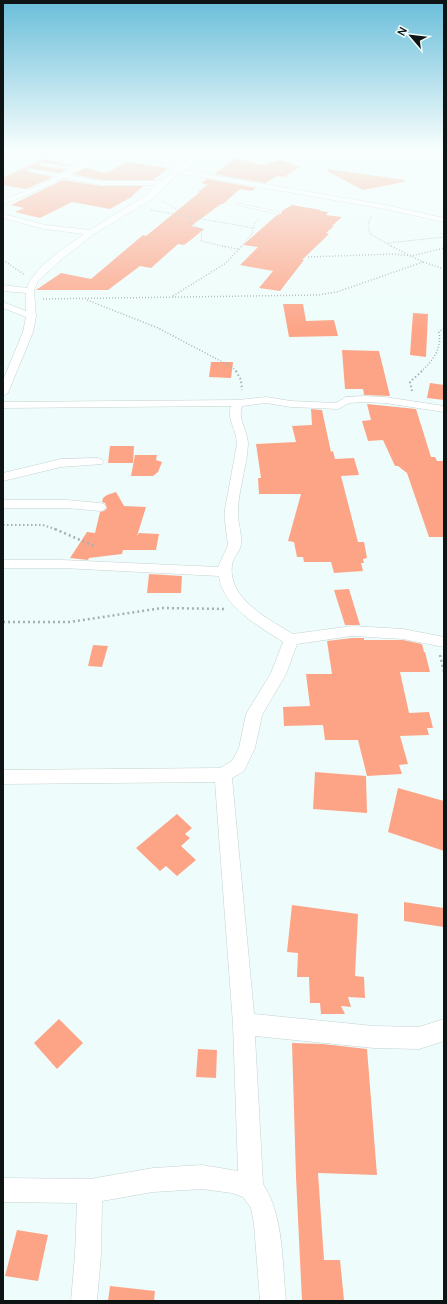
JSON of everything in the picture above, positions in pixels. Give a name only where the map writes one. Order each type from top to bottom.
[{"type":"street","points":[[3,393],[28,332],[31,316],[31,295],[34,280],[60,256],[91,232],[130,208]]},
{"type":"street","points":[[390,208],[444,220]]},
{"type":"street","points":[[3,216],[45,226],[91,232]]},
{"type":"street","points":[[3,288],[31,295]]},
{"type":"street","points":[[3,305],[31,316]]},
{"type":"street","points":[[3,405],[238,403],[266,400],[296,404],[338,406],[346,400],[365,399],[385,400],[444,409]]},
{"type":"street","points":[[238,403],[234,409],[234,415],[242,435],[242,449],[233,494],[231,524],[235,541],[234,549],[228,557],[226,577],[232,593],[242,606],[291,640],[352,631],[404,634],[444,642]]},
{"type":"street","points":[[3,477],[61,463],[98,462]]},
{"type":"street","points":[[3,504],[66,504],[100,506]]},
{"type":"street","points":[[3,564],[62,564],[226,572]]},
{"type":"street","points":[[3,778],[223,775],[238,766],[247,748],[254,714],[278,674],[291,640]]},
{"type":"street","points":[[223,775],[244,1024],[251,1187],[262,1204],[266,1224],[273,1301]]},
{"type":"street","points":[[244,1024],[374,1037],[419,1038],[444,1030]]},
{"type":"street","points":[[3,1190],[90,1191],[153,1180],[202,1177],[232,1181],[251,1187]]},
{"type":"street","points":[[84,1301],[88,1256],[90,1191]]},
{"type":"lane","points":[[255,208],[278,213]]},
{"type":"path","points":[[130,208],[183,215],[253,228]]},
{"type":"path","points":[[174,208],[183,215]]},
{"type":"path","points":[[366,208],[372,213],[368,225],[370,234],[423,262],[444,269]]},
{"type":"path","points":[[190,217],[190,223],[202,230],[201,240],[238,249]]},
{"type":"path","points":[[172,297],[226,263],[252,234],[255,222],[261,218]]},
{"type":"path","points":[[441,233],[444,236]]},
{"type":"path","points":[[388,243],[444,236]]},
{"type":"path","points":[[308,258],[398,254],[411,256],[444,248]]},
{"type":"path","points":[[3,260],[34,280]]},
{"type":"path","points":[[31,295],[85,300],[172,297],[318,296],[337,292],[423,262]]},
{"type":"path","points":[[85,300],[158,328],[232,367],[239,374],[242,382],[242,389],[238,403]]},
{"type":"path","points":[[416,393],[411,390],[410,382],[436,355],[441,337],[440,332],[444,328]]},
{"type":"path","points":[[3,525],[43,525],[61,531],[94,546]]},
{"type":"path","points":[[3,622],[72,622],[129,611],[156,608],[217,610],[242,606]]},
{"type":"building","points":[[24,208],[60,208],[40,218],[15,212]]},
{"type":"building","points":[[181,208],[216,208],[191,226],[204,229],[192,239],[184,245],[178,244],[151,268],[140,266],[108,290],[36,290],[61,273],[91,279],[143,235],[146,236]]},
{"type":"building","points":[[287,208],[309,208],[328,212],[326,215],[342,217],[326,233],[329,234],[302,260],[304,260],[280,291],[259,288],[273,271],[240,265],[258,247],[243,245],[277,215],[281,214],[282,211]]},
{"type":"building","points":[[283,304],[303,304],[306,321],[334,320],[338,336],[289,337]]},
{"type":"building","points":[[413,313],[428,314],[426,357],[410,355]]},
{"type":"building","points":[[342,350],[379,351],[390,396],[364,395],[363,389],[345,389]]},
{"type":"building","points":[[211,362],[233,362],[231,378],[209,377]]},
{"type":"building","points":[[430,383],[444,385],[444,400],[427,398]]},
{"type":"building","points":[[367,404],[416,409],[431,457],[435,457],[437,461],[444,461],[444,537],[429,537],[407,473],[398,466],[395,466],[383,440],[368,441],[362,421],[371,420]]},
{"type":"building","points":[[311,409],[322,410],[331,452],[333,451],[335,459],[354,458],[359,475],[341,476],[358,542],[364,542],[367,558],[363,559],[364,563],[361,563],[363,571],[334,573],[331,562],[304,562],[303,557],[297,557],[294,542],[288,541],[301,494],[259,494],[258,478],[261,478],[256,444],[296,442],[292,426],[312,425]]},
{"type":"building","points":[[110,446],[134,446],[133,463],[108,463]]},
{"type":"building","points":[[135,455],[157,455],[156,460],[162,462],[158,472],[153,476],[131,476]]},
{"type":"building","points":[[116,492],[124,506],[146,507],[137,536],[139,533],[159,534],[156,550],[123,550],[122,554],[89,558],[88,560],[70,558],[87,532],[95,533],[100,512],[107,508],[105,503],[102,502],[103,498]]},
{"type":"building","points":[[149,574],[182,576],[181,593],[147,593]]},
{"type":"building","points":[[349,589],[360,625],[345,625],[334,590]]},
{"type":"building","points":[[364,638],[364,640],[403,640],[422,644],[425,652],[430,672],[400,672],[409,713],[429,712],[433,728],[427,728],[429,735],[400,736],[408,764],[399,765],[402,774],[367,776],[358,740],[325,740],[323,725],[284,726],[283,707],[310,706],[306,674],[332,674],[327,641]]},
{"type":"building","points":[[93,645],[108,646],[102,667],[88,666]]},
{"type":"building","points":[[315,772],[366,776],[367,813],[313,809]]},
{"type":"building","points":[[398,788],[444,801],[444,851],[388,832]]},
{"type":"building","points":[[177,814],[192,828],[185,834],[190,838],[181,846],[196,860],[177,876],[166,866],[160,871],[136,848]]},
{"type":"building","points":[[404,902],[444,908],[444,927],[404,921]]},
{"type":"building","points":[[292,905],[358,914],[355,976],[364,977],[365,998],[348,997],[351,1007],[341,1006],[345,1014],[321,1014],[320,1003],[310,1003],[309,977],[297,977],[298,953],[287,952]]},
{"type":"building","points":[[59,1019],[83,1043],[57,1069],[34,1043]]},
{"type":"building","points":[[292,1043],[323,1044],[367,1049],[377,1175],[318,1173],[324,1260],[340,1260],[344,1300],[302,1301]]},
{"type":"building","points":[[198,1049],[217,1050],[216,1078],[196,1077]]},
{"type":"building","points":[[17,1230],[48,1235],[38,1281],[5,1276]]},
{"type":"building","points":[[110,1286],[155,1291],[154,1301],[108,1301]]}]
